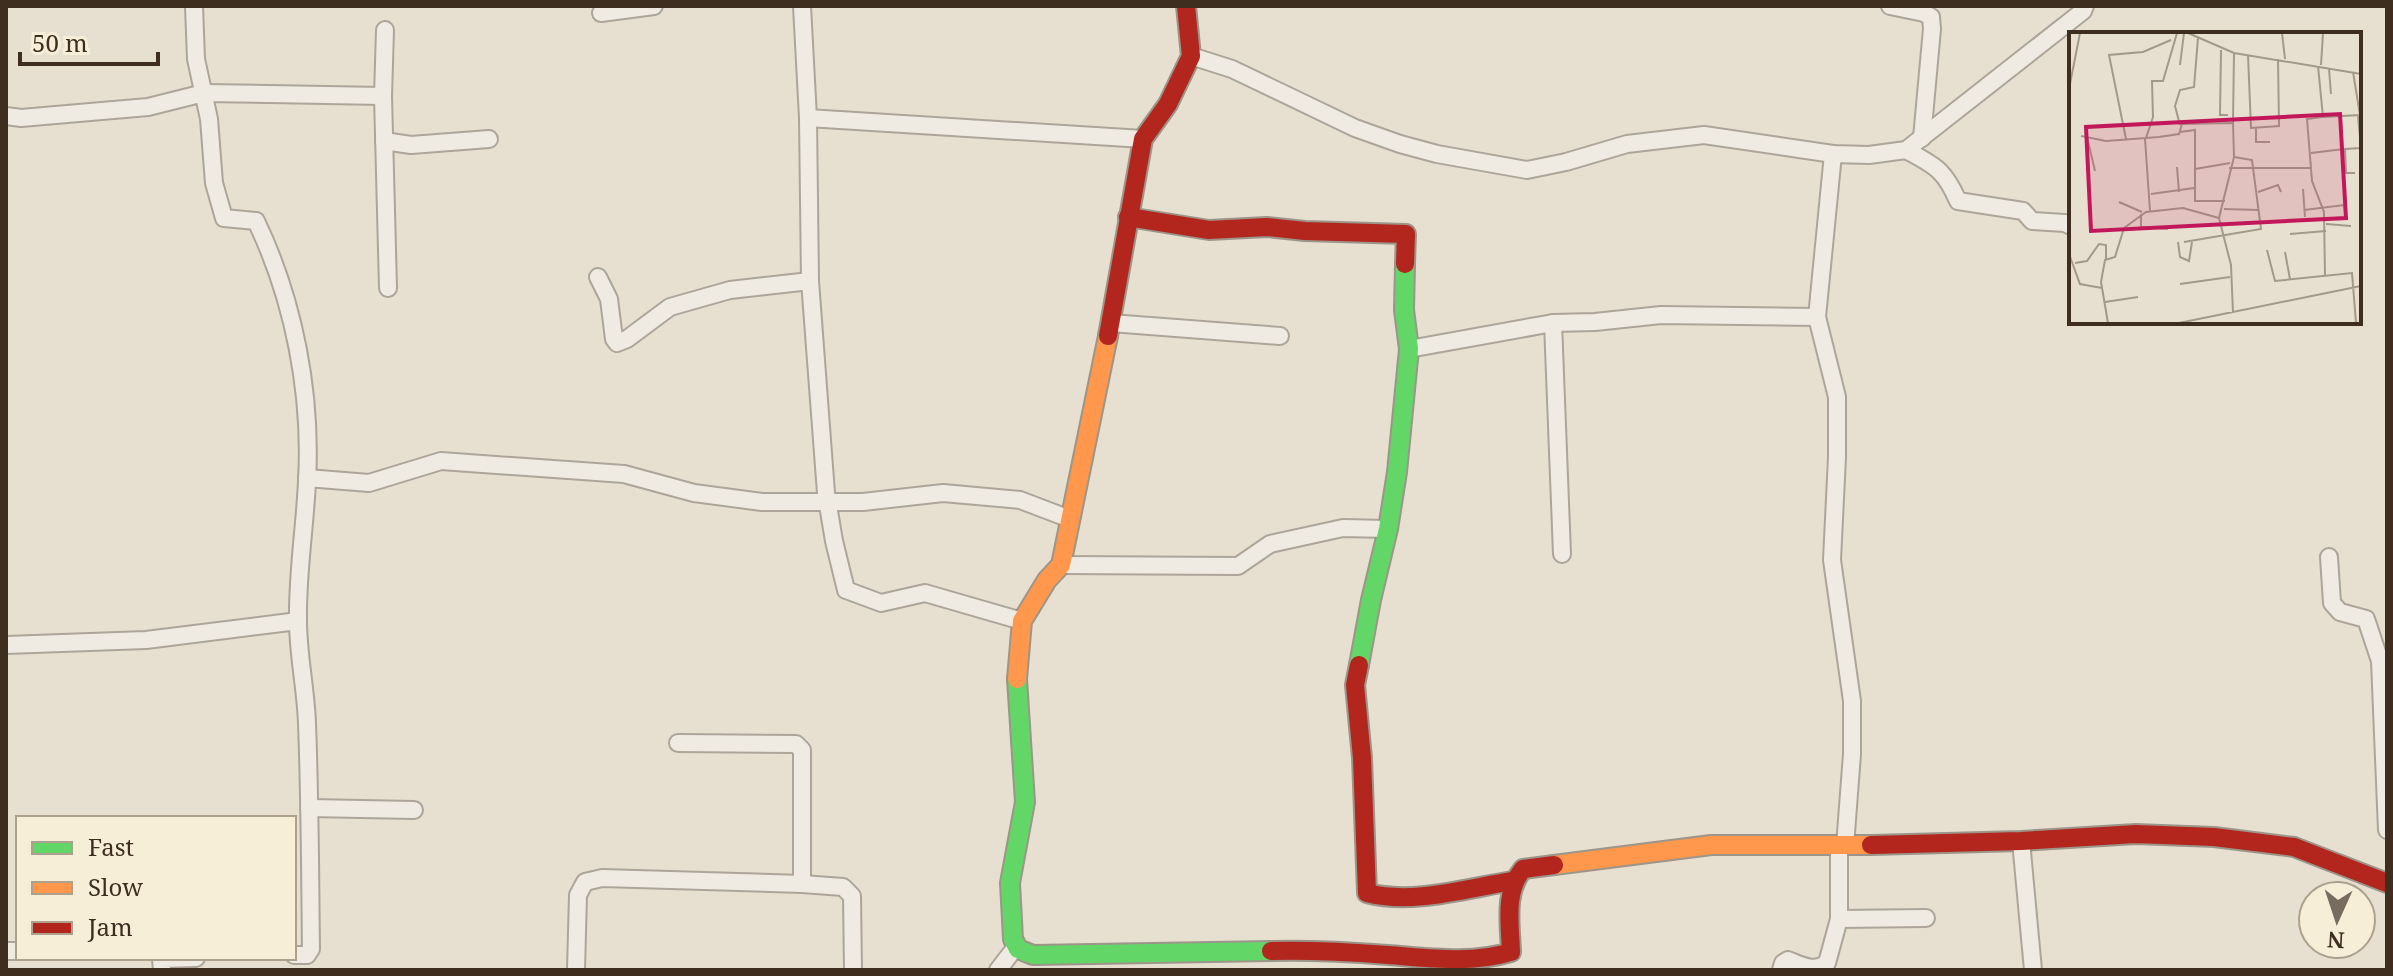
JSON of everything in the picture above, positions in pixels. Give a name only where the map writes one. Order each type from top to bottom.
[{"type":"street","points":[[194,6],[196,59],[204,93],[214,183],[224,218],[256,221],[269,248],[287,302],[308,428],[298,621],[307,721],[311,949],[307,955],[296,955]]},
{"type":"street","points":[[601,13],[654,6]]},
{"type":"street","points":[[802,6],[808,118],[810,281],[827,502],[846,590],[881,603],[925,593],[1022,621]]},
{"type":"street","points":[[998,970],[1015,948],[1010,883],[1025,802],[1017,677],[1022,621],[1047,580],[1061,565],[1111,323],[1143,139],[1168,104],[1191,56],[1186,6]]},
{"type":"street","points":[[1890,6],[1931,17],[1922,138]]},
{"type":"street","points":[[1191,56],[1232,69],[1355,128],[1400,144],[1527,170],[1627,144],[1704,135],[1833,154],[1869,155],[1906,150],[2083,11],[2085,6]]},
{"type":"street","points":[[385,30],[383,96],[388,288]]},
{"type":"street","points":[[6,116],[21,118],[148,107],[204,93],[383,96]]},
{"type":"street","points":[[808,118],[1143,139]]},
{"type":"street","points":[[384,141],[411,145],[489,139]]},
{"type":"street","points":[[1906,150],[1939,169],[1958,201],[2023,211],[2032,221],[2069,225]]},
{"type":"street","points":[[1781,970],[1788,960],[1814,968],[1827,963],[1839,919],[1842,846],[1852,754],[1852,701],[1832,560],[1837,397],[1817,317],[1833,154]]},
{"type":"street","points":[[1128,217],[1209,230],[1267,227],[1406,234],[1404,310],[1409,349],[1397,472],[1355,685],[1362,758],[1367,893],[1376,897],[1408,896],[1513,881]]},
{"type":"street","points":[[598,277],[609,299],[617,343],[670,307],[730,290],[810,281]]},
{"type":"street","points":[[1409,349],[1553,323],[1661,315],[1817,317]]},
{"type":"street","points":[[1111,323],[1280,336]]},
{"type":"street","points":[[1553,323],[1562,554]]},
{"type":"street","points":[[307,478],[369,483],[441,461],[624,474],[694,493],[762,502],[863,502],[943,493],[1020,500],[1070,519]]},
{"type":"street","points":[[1061,565],[1238,566],[1270,544],[1343,528],[1388,529]]},
{"type":"street","points":[[2329,557],[2332,603],[2340,612],[2366,619],[2380,661],[2387,830]]},
{"type":"street","points":[[6,645],[146,640],[298,621]]},
{"type":"street","points":[[678,743],[796,744],[802,750],[802,884]]},
{"type":"street","points":[[309,808],[414,810]]},
{"type":"street","points":[[1518,970],[1511,952],[1510,895],[1513,881],[1523,869],[1711,845],[1842,846],[2136,834],[2214,837],[2294,847],[2387,883]]},
{"type":"street","points":[[2021,841],[2033,970]]},
{"type":"street","points":[[576,970],[578,895],[585,882],[602,878],[843,887],[852,896],[853,970]]},
{"type":"street","points":[[1839,919],[1926,918]]},
{"type":"street","points":[[1015,948],[1021,953],[1033,955],[1316,950],[1459,960],[1511,952]]},
{"type":"traffic: fast","points":[[1359,665],[1397,472],[1409,349],[1404,310],[1405,264]]},
{"type":"traffic: fast","points":[[1017,679],[1025,802],[1010,883],[1013,939],[1018,949],[1033,955],[1271,951]]},
{"type":"traffic: slow","points":[[1017,679],[1022,621],[1047,580],[1061,565],[1108,336]]},
{"type":"traffic: slow","points":[[1554,865],[1711,845],[1871,845]]},
{"type":"traffic: jam","points":[[1108,336],[1143,139],[1168,104],[1191,56],[1186,6]]},
{"type":"traffic: jam","points":[[1128,217],[1209,230],[1267,227],[1406,234],[1405,264]]},
{"type":"traffic: jam","points":[[1359,665],[1355,685],[1362,758],[1367,893],[1421,896],[1513,881]]},
{"type":"traffic: jam","points":[[1871,845],[2136,834],[2214,837],[2294,847],[2387,883]]},
{"type":"traffic: jam","points":[[1271,951],[1450,959],[1481,958],[1511,952],[1510,908],[1517,878],[1523,869],[1554,865]]}]
